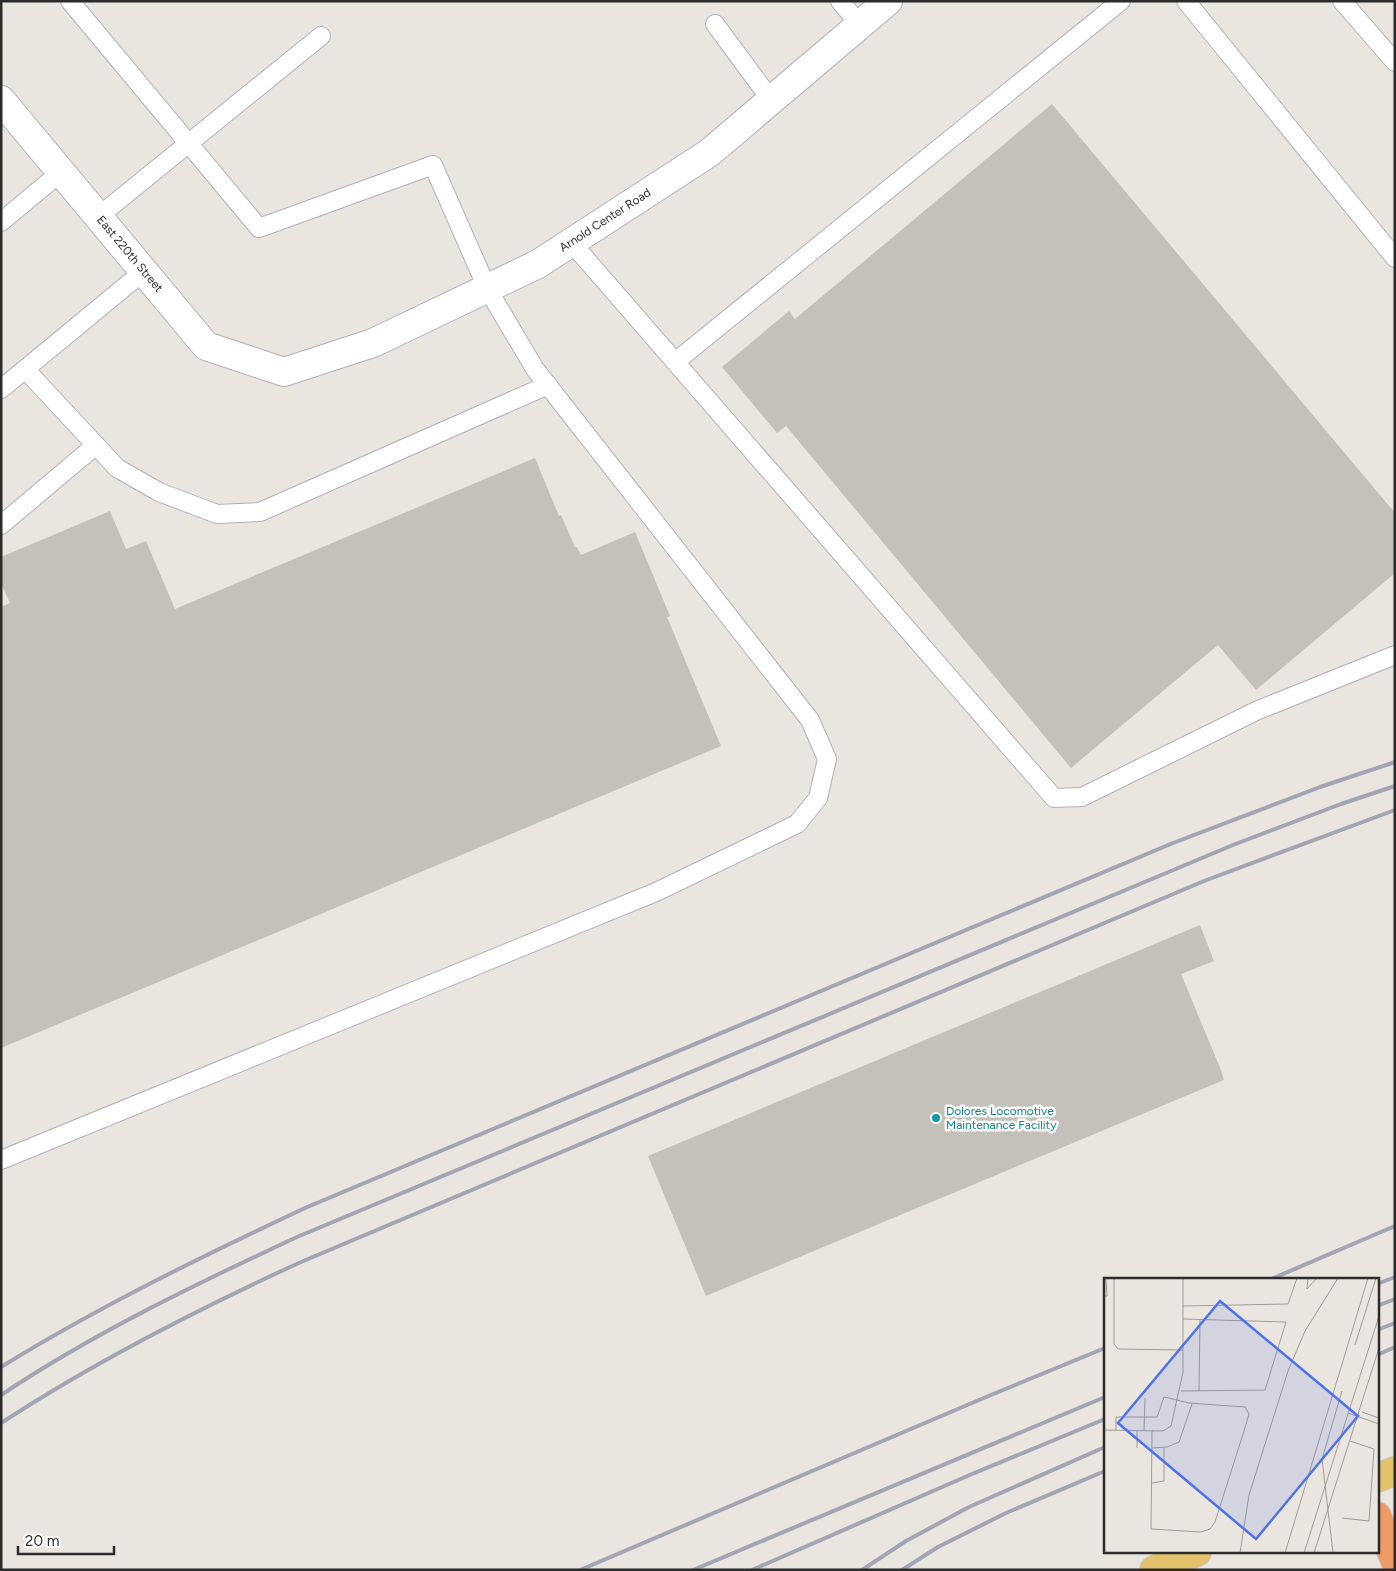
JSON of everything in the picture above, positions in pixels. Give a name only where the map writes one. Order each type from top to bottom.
[{"type":"highway","points":[[1378,1518],[1395,1561]]},
{"type":"main road","points":[[1378,1478],[1395,1471]]},
{"type":"main road","points":[[1154,1570],[1192,1554]]},
{"type":"main road","points":[[1385,1570],[1395,1566]]},
{"type":"street","name":"Arnold Center Road","points":[[284,372],[373,343],[538,264],[709,152],[888,1]]},
{"type":"street","name":"East 220th Street","points":[[1,100],[206,346],[284,372]]},
{"type":"lane","points":[[1,1160],[656,892],[796,824],[818,798],[827,759],[810,720],[535,369],[488,288],[433,164],[259,228],[70,1]]},
{"type":"lane","points":[[840,1],[860,25]]},
{"type":"lane","points":[[675,362],[1121,1]]},
{"type":"lane","points":[[1186,1],[1395,258]]},
{"type":"lane","points":[[1342,1],[1395,62]]},
{"type":"lane","points":[[715,24],[771,100]]},
{"type":"lane","points":[[99,216],[322,36]]},
{"type":"lane","points":[[1,222],[61,172]]},
{"type":"lane","points":[[571,242],[1054,798],[1082,797],[1256,711],[1395,655]]},
{"type":"lane","points":[[1,389],[144,271]]},
{"type":"lane","points":[[26,369],[117,468],[159,492],[218,514],[260,512],[548,385]]},
{"type":"lane","points":[[1,525],[96,445]]},
{"type":"building","points":[[1052,104],[1395,513],[1395,573],[1256,690],[1218,645],[1071,768],[786,426],[777,433],[722,367],[789,311],[795,319]]},
{"type":"building","points":[[535,458],[559,516],[561,515],[575,547],[577,547],[581,555],[635,532],[670,616],[667,617],[721,746],[1,1048],[1,607],[10,603],[1,583],[1,557],[110,511],[126,549],[146,541],[175,609]]},
{"type":"building","name":"Dolores Locomotive Maintenance Facility","points":[[1200,925],[1214,961],[1181,974],[1224,1080],[706,1296],[648,1156]]},
{"type":"railway","points":[[1,1367],[76,1323],[151,1283],[305,1208],[1173,843],[1320,787],[1395,762]]},
{"type":"railway","points":[[1,1395],[36,1372],[146,1310],[297,1237],[1233,845],[1341,804],[1395,786]]},
{"type":"railway","points":[[1,1423],[73,1378],[148,1337],[224,1298],[301,1262],[1204,881],[1395,810]]},
{"type":"railway","points":[[1274,1278],[1395,1226]]},
{"type":"railway","points":[[1378,1284],[1395,1277]]},
{"type":"railway","points":[[1378,1306],[1395,1299]]},
{"type":"railway","points":[[1378,1330],[1395,1323]]},
{"type":"railway","points":[[1378,1355],[1395,1347]]},
{"type":"railway","points":[[580,1570],[1104,1348]]},
{"type":"railway","points":[[693,1570],[1104,1397]]},
{"type":"railway","points":[[752,1570],[972,1474],[1104,1419]]},
{"type":"railway","points":[[862,1570],[906,1541],[969,1507],[1104,1447]]},
{"type":"railway","points":[[902,1570],[938,1547],[1006,1513],[1104,1471]]},
{"type":"place","name":"Dolores Locomotive Maintenance Facility","points":[[936,1118]]}]
